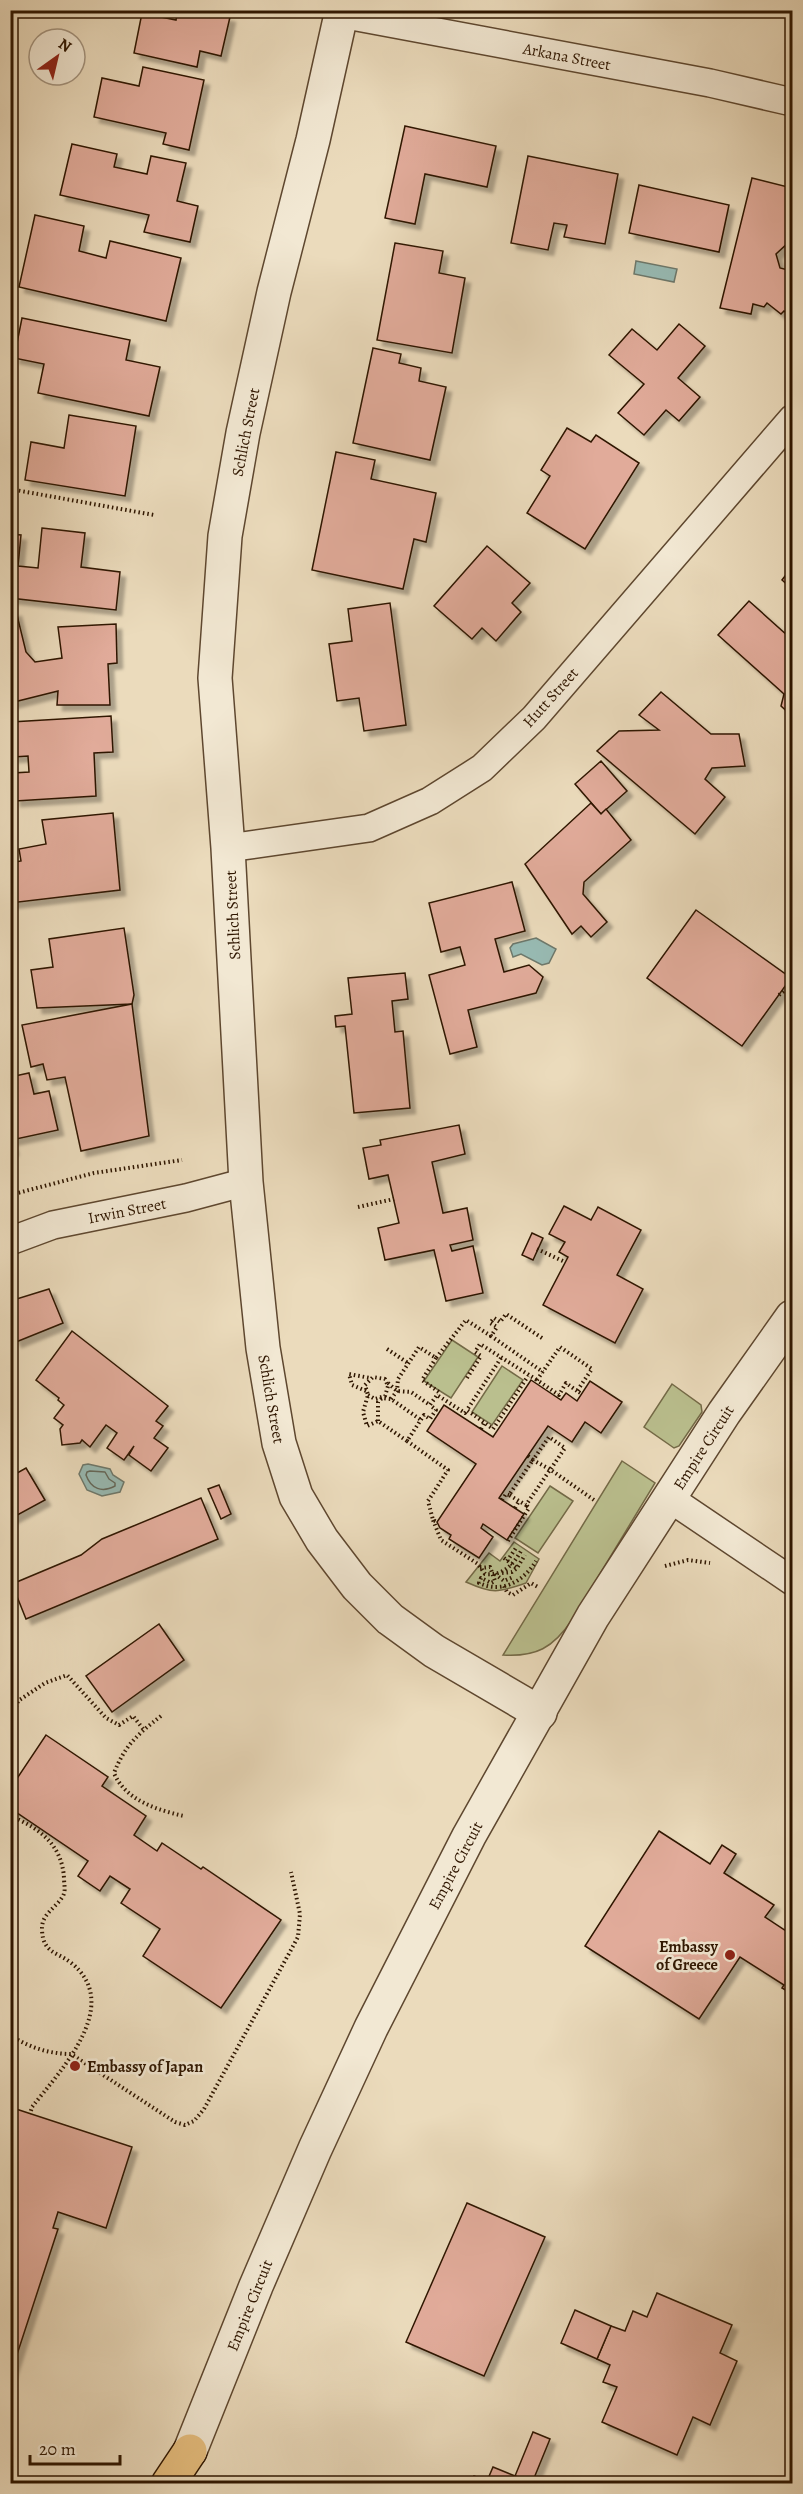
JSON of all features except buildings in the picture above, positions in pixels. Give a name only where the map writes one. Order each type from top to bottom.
[{"type":"highway","points":[[168,2484],[190,2451]]},
{"type":"highway","points":[[188,2484],[190,2451]]},
{"type":"street","name":"Arkana Street","points":[[341,12],[710,83],[792,102]]},
{"type":"street","name":"Schlich Street","points":[[341,12],[243,433],[225,536],[215,678],[228,848],[246,1182],[267,1370],[279,1443],[296,1496],[322,1540],[357,1586],[390,1619],[434,1651],[540,1713]]},
{"type":"street","name":"Hutt Street","points":[[228,848],[369,828],[430,801],[482,768],[534,718],[792,419]]},
{"type":"street","name":"Irwin Street","points":[[10,1242],[53,1225],[186,1198],[246,1182]]},
{"type":"street","name":"Empire Circuit","points":[[190,2451],[261,2275],[371,2028],[469,1836],[594,1616],[724,1413],[792,1317]]},
{"type":"street","points":[[669,1498],[792,1581]]},
{"type":"path","points":[[10,489],[154,515]]},
{"type":"path","points":[[778,995],[792,985]]},
{"type":"path","points":[[10,1195],[94,1173],[182,1160]]},
{"type":"path","points":[[358,1207],[394,1199]]},
{"type":"path","points":[[537,1249],[565,1262]]},
{"type":"path","points":[[491,1336],[497,1327],[490,1323],[494,1318],[500,1322],[506,1314],[542,1338]]},
{"type":"path","points":[[430,1405],[439,1392],[422,1380],[465,1320],[543,1372]]},
{"type":"path","points":[[467,1378],[481,1356],[475,1352],[480,1344],[559,1395],[566,1383],[582,1394]]},
{"type":"path","points":[[391,1399],[397,1390],[397,1381],[419,1347],[436,1358]]},
{"type":"path","points":[[537,1380],[560,1347],[591,1369],[577,1391]]},
{"type":"path","points":[[387,1349],[408,1363]]},
{"type":"path","points":[[465,1414],[501,1358]]},
{"type":"path","points":[[407,1441],[421,1420],[424,1415],[430,1419],[436,1410],[411,1392],[397,1390],[381,1377],[371,1378],[349,1374],[352,1385],[375,1399],[391,1399],[421,1420]]},
{"type":"path","points":[[437,1395],[493,1429],[506,1413],[528,1376]]},
{"type":"path","points":[[371,1378],[365,1385],[367,1393],[363,1412],[367,1426],[378,1421]]},
{"type":"path","points":[[378,1421],[378,1402],[388,1390],[387,1382]]},
{"type":"path","points":[[378,1421],[448,1470],[428,1501],[441,1540],[478,1564],[485,1574],[512,1572],[525,1556]]},
{"type":"path","points":[[481,1429],[484,1423]]},
{"type":"path","points":[[502,1500],[506,1494],[509,1495],[549,1437],[565,1448],[526,1505]]},
{"type":"path","points":[[528,1456],[594,1500]]},
{"type":"path","points":[[508,1541],[529,1508],[509,1495]]},
{"type":"path","points":[[515,1508],[519,1502]]},
{"type":"path","points":[[501,1572],[511,1565],[519,1550],[505,1559],[511,1565],[517,1568]]},
{"type":"path","points":[[660,1570],[668,1564],[688,1560],[707,1561],[714,1565]]},
{"type":"path","points":[[494,1574],[493,1583],[481,1578],[479,1583],[489,1587],[504,1586],[524,1577],[536,1561]]},
{"type":"path","points":[[494,1574],[504,1581],[513,1577]]},
{"type":"path","points":[[504,1586],[507,1592],[513,1595],[531,1583],[538,1587]]},
{"type":"path","points":[[10,1724],[18,1701],[45,1683],[67,1675],[106,1718],[119,1725],[133,1716],[144,1730]]},
{"type":"path","points":[[161,1716],[132,1739],[119,1758],[114,1773],[118,1783],[132,1796],[156,1809],[184,1816]]},
{"type":"path","points":[[10,1816],[27,1824],[54,1845],[63,1873],[65,1891],[47,1914],[42,1928],[43,1935],[49,1950],[74,1965],[93,1997],[90,2021],[71,2054],[32,2107],[30,2114]]},
{"type":"path","points":[[10,2035],[24,2044],[57,2054],[71,2054],[175,2122],[185,2125],[194,2121],[204,2109],[298,1937],[300,1914],[291,1872]]},
{"type":"green space","points":[[452,1340],[478,1357],[451,1398],[424,1381]]},
{"type":"green space","points":[[502,1366],[523,1380],[492,1425],[472,1412]]},
{"type":"green space","points":[[672,1384],[701,1405],[702,1412],[679,1446],[674,1448],[644,1427]]},
{"type":"green space","points":[[622,1461],[655,1483],[572,1620],[558,1638],[543,1649],[525,1654],[503,1655]]},
{"type":"green space","points":[[550,1486],[573,1501],[538,1553],[515,1538]]},
{"type":"green space","points":[[514,1542],[539,1559],[526,1583],[495,1591],[466,1582],[489,1553],[500,1561]]},
{"type":"water","points":[[636,261],[677,269],[674,282],[634,274]]},
{"type":"water","points":[[536,938],[556,949],[549,963],[542,965],[521,954],[513,957],[510,948],[513,944]]},
{"type":"water","points":[[83,1465],[110,1469],[113,1475],[124,1482],[120,1492],[102,1496],[87,1490],[79,1474]]},
{"type":"place","name":"Embassy of Greece","points":[[730,1955]]},
{"type":"place","name":"Embassy of Japan","points":[[75,2066]]}]
